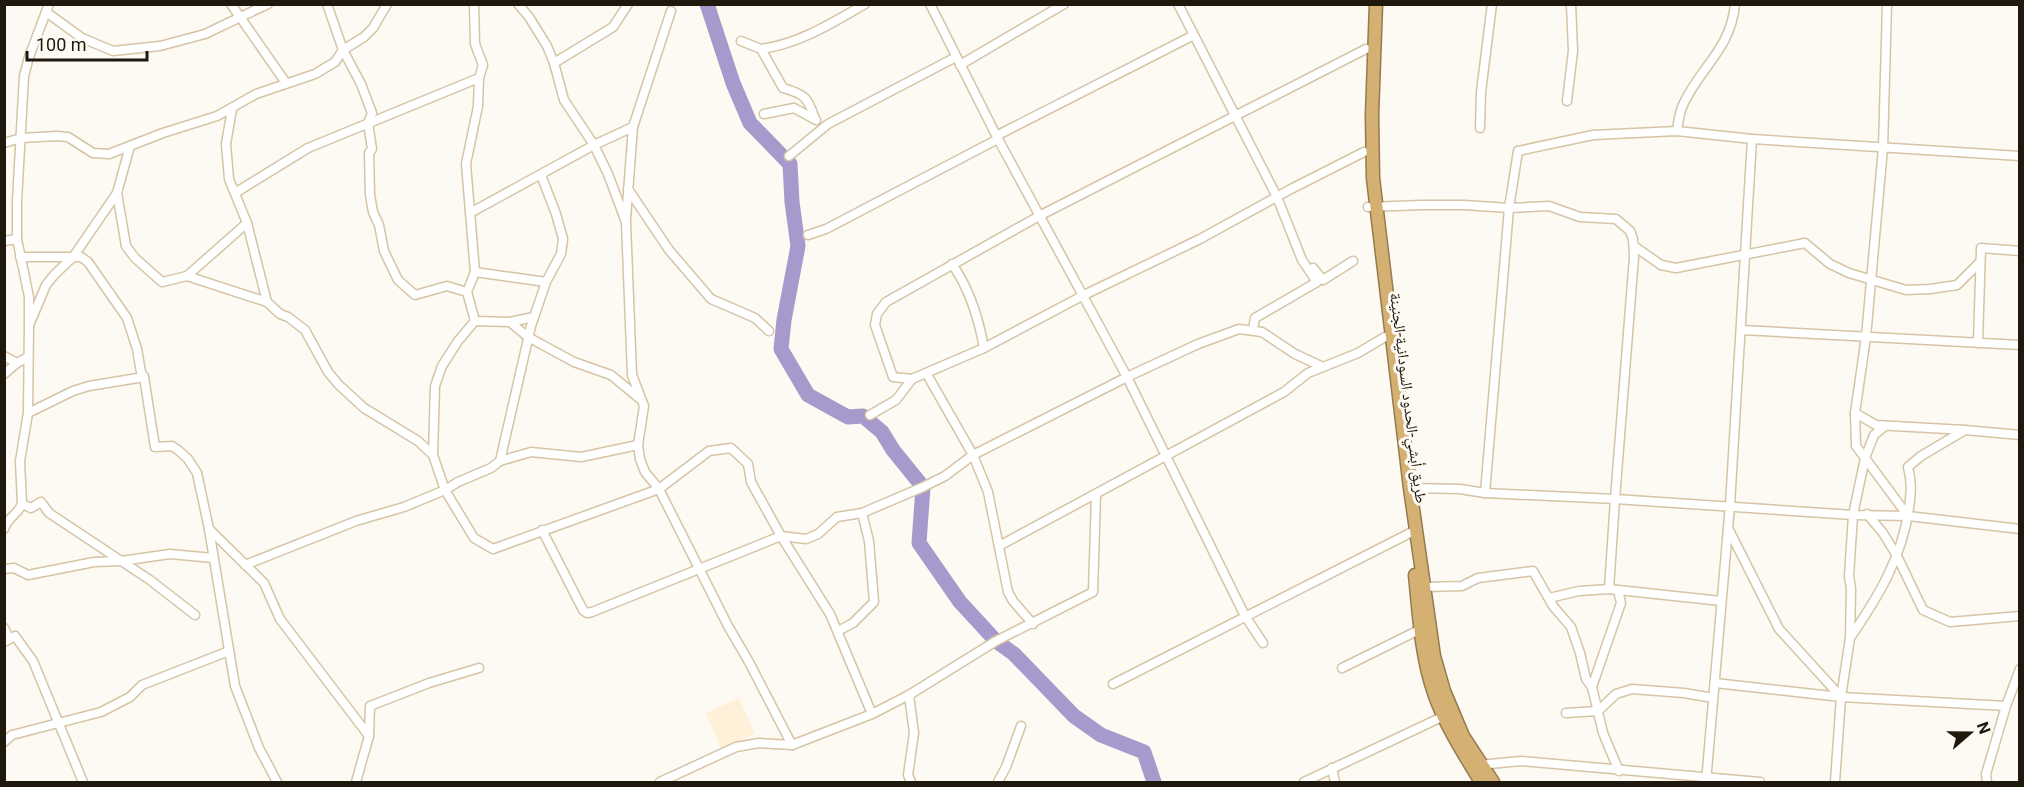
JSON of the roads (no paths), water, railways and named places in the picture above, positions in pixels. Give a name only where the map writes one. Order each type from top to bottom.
[{"type":"highway","name":"طريق أبشي-الحدود السودانية-الجنينة","points":[[1368,4],[1366,49],[1368,115],[1364,152],[1381,274],[1385,337],[1413,531],[1421,629],[1430,680],[1446,714],[1476,766],[1481,783]]},
{"type":"highway","points":[[1372,207],[1368,115],[1376,4]]},
{"type":"highway","points":[[1381,274],[1410,488],[1413,531],[1425,587],[1434,656],[1446,714]]},
{"type":"highway","points":[[1476,766],[1493,783]]},
{"type":"street","points":[[231,4],[286,83]]},
{"type":"street","points":[[4,529],[7,520],[19,511],[22,504],[20,461],[28,413],[29,297],[17,239],[24,76],[47,8],[82,38],[113,51],[160,46],[205,34],[268,4]]},
{"type":"street","points":[[327,4],[343,50],[370,104],[372,113],[368,123],[372,149],[369,153],[370,195],[373,212],[380,225],[384,251],[398,280],[415,295],[447,286],[467,292]]},
{"type":"street","points":[[4,143],[21,138],[57,136],[68,138],[93,153],[101,154],[118,151],[163,133],[217,117],[256,94],[315,74],[335,62],[343,50],[368,32],[387,4]]},
{"type":"street","points":[[474,4],[475,44],[483,65],[478,78],[478,106],[466,164],[475,272],[467,292],[475,321]]},
{"type":"street","points":[[518,4],[537,28],[554,63],[564,100],[594,146],[608,174],[626,222]]},
{"type":"street","points":[[554,63],[613,27],[628,4]]},
{"type":"street","points":[[741,41],[761,49],[779,47],[807,36],[866,4]]},
{"type":"street","points":[[930,4],[998,137],[1127,377],[1245,616],[1263,643]]},
{"type":"street","points":[[789,156],[828,124],[958,61],[1064,4]]},
{"type":"street","points":[[1178,4],[1277,197],[1302,260],[1317,282],[1255,318],[1253,329]]},
{"type":"street","points":[[1480,128],[1481,92],[1492,4]]},
{"type":"street","points":[[1567,101],[1573,51],[1571,4]]},
{"type":"street","points":[[1677,130],[1681,110],[1689,93],[1718,53],[1734,22],[1735,4]]},
{"type":"street","points":[[1887,4],[1883,148],[1866,337],[1855,413],[1856,446],[1908,516]]},
{"type":"street","points":[[671,11],[633,127],[628,189],[626,222],[632,375],[644,406],[639,445],[640,459],[645,472],[659,489],[792,745]]},
{"type":"street","points":[[808,235],[826,229],[1194,34]]},
{"type":"street","points":[[761,49],[783,88],[801,93],[810,104],[814,119]]},
{"type":"street","points":[[912,380],[893,376],[875,325],[877,314],[886,302],[1041,215],[1366,49]]},
{"type":"street","points":[[235,193],[308,148],[478,78]]},
{"type":"street","points":[[764,114],[794,108],[828,124]]},
{"type":"street","points":[[232,109],[226,144],[229,179],[247,223],[267,302]]},
{"type":"street","points":[[470,213],[633,127]]},
{"type":"street","points":[[1485,493],[1509,208],[1519,150],[1593,135],[1677,130],[1752,139],[2019,156]]},
{"type":"street","points":[[1707,780],[1730,505],[1752,139]]},
{"type":"street","points":[[29,323],[36,313],[46,285],[73,257],[117,194],[130,146]]},
{"type":"street","points":[[870,415],[896,400],[912,380],[984,348],[1084,295],[1200,239],[1364,152]]},
{"type":"street","points":[[500,461],[528,337],[546,282],[561,254],[563,239],[541,175]]},
{"type":"street","points":[[628,189],[669,250],[711,299],[755,318],[769,331]]},
{"type":"street","points":[[117,194],[126,246],[135,258],[162,282],[187,276],[247,223]]},
{"type":"street","points":[[1372,207],[1549,206],[1580,217],[1616,219],[1630,231],[1635,257],[1615,499],[1614,590],[1621,603],[1592,687]]},
{"type":"street","points":[[1291,232],[1308,262],[1323,280],[1353,261]]},
{"type":"street","points":[[4,241],[17,239]]},
{"type":"street","points":[[1634,246],[1661,265],[1676,268],[1805,243],[1830,264],[1849,273],[1906,290],[1957,285],[1980,262]]},
{"type":"street","points":[[1978,344],[1981,249],[2019,251]]},
{"type":"street","points":[[21,257],[81,258],[94,268],[101,283],[127,318],[144,377],[156,447],[172,446],[188,459],[197,472],[239,697],[276,783]]},
{"type":"street","points":[[952,264],[959,274],[981,328],[984,348]]},
{"type":"street","points":[[475,272],[546,282]]},
{"type":"street","points":[[187,276],[267,302],[280,314],[288,317],[305,330],[328,372],[339,385],[364,408],[418,441],[433,455]]},
{"type":"street","points":[[475,321],[510,322],[534,317]]},
{"type":"street","points":[[475,321],[458,341],[442,366],[435,386],[433,455],[445,490],[474,538],[493,549],[659,489],[709,451],[731,448],[748,464],[751,482],[838,631],[872,714]]},
{"type":"street","points":[[510,322],[528,337],[574,362],[611,375],[642,400]]},
{"type":"street","points":[[542,530],[583,610],[587,613],[782,536],[806,539],[818,534],[837,517],[862,513],[945,476],[974,455],[1127,377],[1198,344],[1239,329],[1253,329],[1262,332],[1295,354],[1323,367]]},
{"type":"street","points":[[1742,330],[2019,345]]},
{"type":"street","points":[[999,546],[1284,392],[1308,373],[1358,353],[1385,337]]},
{"type":"street","points":[[4,356],[17,363]]},
{"type":"street","points":[[4,374],[28,357]]},
{"type":"street","points":[[28,413],[81,389],[144,377]]},
{"type":"street","points":[[929,378],[974,455],[988,492],[1008,592],[1033,624]]},
{"type":"street","points":[[1855,413],[1876,425],[2019,435]]},
{"type":"street","points":[[1835,783],[1842,696],[1850,638],[1849,576],[1853,515],[1865,458],[1874,435],[1885,426]]},
{"type":"street","points":[[1850,638],[1877,598],[1897,556],[1908,516],[1912,482],[1908,467],[1921,456],[1965,430]]},
{"type":"street","points":[[245,565],[356,521],[404,507],[491,468],[500,461],[531,452],[581,457],[639,445]]},
{"type":"street","points":[[1410,488],[1730,505],[1853,515],[1908,516],[2019,529]]},
{"type":"street","points":[[660,783],[718,755],[747,744],[792,745],[872,714],[996,641],[1093,592],[1095,495]]},
{"type":"street","points":[[22,504],[31,508],[41,502],[50,513],[150,580],[195,615]]},
{"type":"street","points":[[838,631],[853,623],[874,602],[869,541],[862,513]]},
{"type":"street","points":[[1867,514],[1883,533],[1897,556],[1923,610],[1950,622],[2019,616]]},
{"type":"street","points":[[1728,528],[1779,629],[1842,696]]},
{"type":"street","points":[[209,529],[264,583],[280,619],[369,736]]},
{"type":"street","points":[[1113,684],[1413,531]]},
{"type":"street","points":[[4,568],[14,568],[28,575],[94,562],[121,561],[170,554],[213,558]]},
{"type":"street","points":[[1425,587],[1462,586],[1478,578],[1533,571],[1549,598],[1571,627],[1586,679],[1592,687],[1603,733],[1619,771]]},
{"type":"street","points":[[1549,598],[1579,591],[1614,590],[1721,601]]},
{"type":"street","points":[[4,628],[7,640],[15,636],[33,662],[83,783]]},
{"type":"street","points":[[1342,668],[1421,629]]},
{"type":"street","points":[[4,742],[12,735],[100,712],[130,697],[142,684],[229,651]]},
{"type":"street","points":[[356,783],[369,736],[370,706],[429,683],[479,668]]},
{"type":"street","points":[[1987,783],[1986,774],[2006,706],[2017,684],[2019,669]]},
{"type":"street","points":[[1715,683],[1842,696],[2006,706]]},
{"type":"street","points":[[1566,713],[1598,711],[1616,694],[1632,689],[1676,692],[1713,698]]},
{"type":"street","points":[[909,694],[914,734],[908,775],[911,783]]},
{"type":"street","points":[[1304,783],[1446,714]]},
{"type":"street","points":[[998,783],[1021,726]]},
{"type":"street","points":[[1476,766],[1521,761],[1707,780],[1760,783]]},
{"type":"street","points":[[1332,768],[1335,783]]},
{"type":"waterway","points":[[707,4],[733,83],[750,123],[790,164],[798,246],[781,349],[808,395],[848,417],[863,416],[882,432],[893,450],[923,487],[919,543],[960,602],[996,641],[1014,654],[1074,716],[1101,735],[1144,752],[1154,782]]}]
